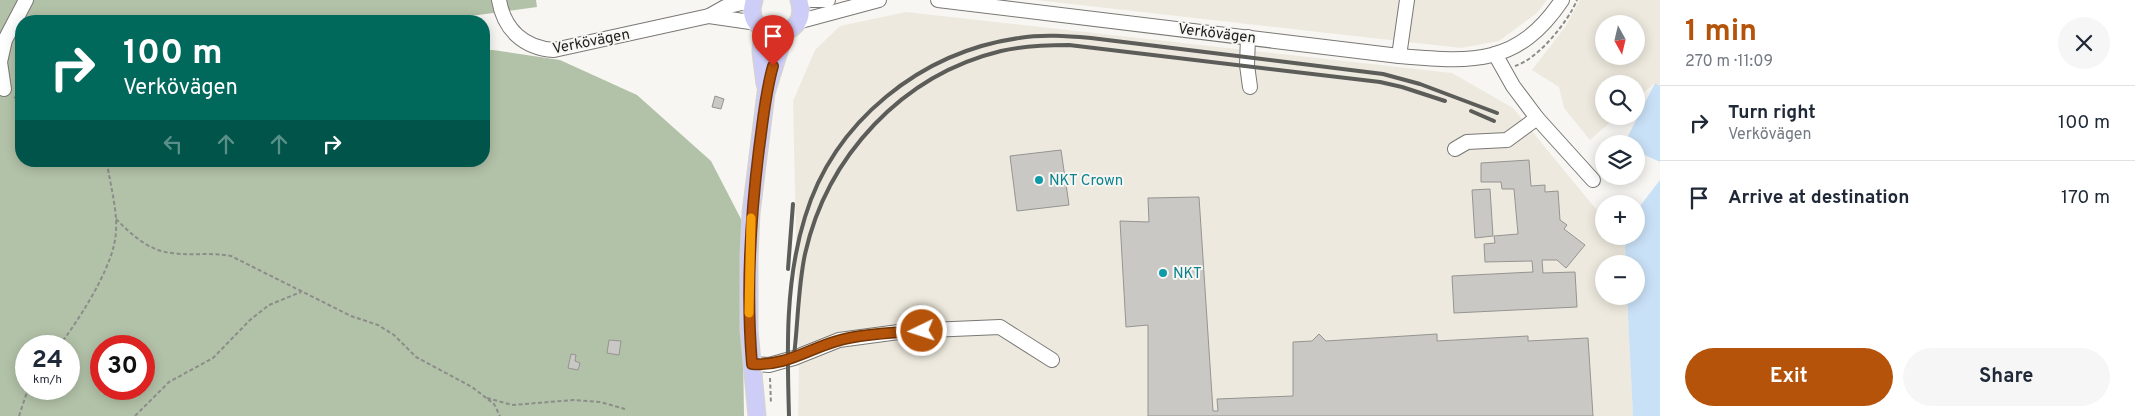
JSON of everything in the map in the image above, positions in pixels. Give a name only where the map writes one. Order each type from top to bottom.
[{"type":"main road","name":"Verkövägen","points":[[754,0],[753,12],[759,26],[773,33],[791,27]]},
{"type":"main road","points":[[764,412],[752,364],[749,330],[751,213],[766,92],[791,27],[800,10],[798,0]]},
{"type":"main road","points":[[759,26],[766,92]]},
{"type":"street","points":[[18,15],[26,0]]},
{"type":"street","name":"Verkövägen","points":[[499,0],[504,20],[515,35],[529,45],[546,49],[563,49],[709,16],[725,7],[754,0]]},
{"type":"street","points":[[812,0],[828,0]]},
{"type":"street","name":"Verkövägen","points":[[791,27],[879,0]]},
{"type":"street","name":"Verkövägen","points":[[938,0],[1399,56],[1456,61],[1495,54],[1525,41],[1550,18],[1562,0]]},
{"type":"street","points":[[1399,56],[1407,0]]},
{"type":"street","name":"Verkövägen","points":[[709,16],[759,26]]},
{"type":"street","points":[[4,89],[0,62],[5,40],[15,21]]},
{"type":"street","points":[[1248,37],[1247,64],[1250,87]]},
{"type":"street","points":[[1495,54],[1513,86],[1537,118],[1593,180]]},
{"type":"street","points":[[1456,149],[1467,142],[1507,140],[1537,118]]},
{"type":"street","points":[[752,364],[770,365],[794,358],[839,340],[906,331],[1000,327],[1052,360]]},
{"type":"path","points":[[68,335],[101,278],[114,245],[116,219],[108,167]]},
{"type":"path","points":[[116,219],[146,245],[171,254],[216,253],[231,256],[351,316],[378,325],[394,335],[416,357],[472,387],[486,397],[494,404],[500,416]]},
{"type":"path","points":[[135,416],[169,382],[213,358],[250,320],[269,305],[302,291]]},
{"type":"path","points":[[764,412],[770,365]]},
{"type":"path","points":[[486,397],[512,405],[574,400],[600,402],[625,409]]},
{"type":"path","points":[[19,416],[24,400]]},
{"type":"shaded area","points":[[1036,0],[1547,0],[1537,13],[1499,41],[1461,48]]},
{"type":"shaded area","points":[[1580,0],[1660,0],[1660,86],[1655,83],[1645,91],[1645,75],[1595,75],[1595,125],[1607,125],[1590,140],[1564,108],[1559,87],[1532,70],[1565,27]]},
{"type":"shaded area","points":[[906,12],[1452,73],[1513,108],[1595,208],[1595,245],[1625,246],[1626,255],[1595,255],[1595,305],[1627,305],[1633,416],[798,416],[799,372],[793,101],[815,50],[840,26]]},
{"type":"green space","points":[[0,0],[536,0],[537,7],[478,15],[15,15],[15,167],[490,167],[490,50],[493,50],[560,60],[637,95],[711,161],[741,219],[744,416],[0,416]]},
{"type":"water","points":[[1655,83],[1660,86],[1660,162],[1645,155],[1645,135],[1629,135],[1634,125],[1645,125],[1645,103]]},
{"type":"water","points":[[1660,180],[1660,416],[1633,416],[1627,305],[1645,305],[1645,255],[1626,255],[1625,246],[1645,245],[1645,200]]},
{"type":"building","points":[[715,96],[724,99],[721,109],[712,107]]},
{"type":"building","name":"NKT Crown","points":[[1061,150],[1069,205],[1017,211],[1010,156]]},
{"type":"building","points":[[1529,160],[1531,186],[1545,185],[1545,192],[1558,191],[1560,220],[1567,225],[1564,229],[1585,245],[1566,268],[1557,260],[1542,260],[1543,273],[1575,272],[1577,307],[1454,313],[1452,276],[1533,272],[1532,261],[1485,262],[1484,244],[1495,243],[1494,236],[1518,234],[1514,189],[1502,189],[1501,182],[1481,182],[1481,163]]},
{"type":"building","points":[[1490,189],[1493,236],[1475,238],[1472,190]]},
{"type":"building","name":"NKT","points":[[1199,197],[1213,411],[1218,411],[1217,399],[1293,396],[1293,342],[1312,341],[1319,334],[1326,341],[1437,334],[1437,341],[1528,336],[1528,341],[1588,338],[1593,416],[1148,416],[1148,325],[1126,327],[1120,221],[1149,222],[1148,198]]},
{"type":"building","points":[[609,340],[621,341],[619,355],[607,353]]},
{"type":"building","points":[[571,354],[576,355],[575,361],[580,363],[578,370],[568,368]]},
{"type":"railway","points":[[789,416],[788,341],[794,266],[798,241],[805,217],[819,182],[837,150],[860,122],[886,97],[916,75],[948,58],[983,46],[1019,38],[1046,36],[1091,38],[1383,74],[1420,84],[1497,113]]},
{"type":"railway","points":[[794,356],[799,292],[805,254],[816,218],[831,184],[851,153],[874,125],[901,100],[932,79],[965,63],[1009,49],[1069,45],[1380,82],[1445,101]]},
{"type":"railway","points":[[1471,111],[1494,121]]},
{"type":"railway","points":[[788,269],[793,204]]},
{"type":"slow traffic","points":[[749,313],[751,218]]},
{"type":"place","name":"NKT Crown","points":[[1039,180]]},
{"type":"place","name":"NKT","points":[[1163,273]]},
{"type":"route","points":[[773,66],[766,92],[751,213],[748,295],[752,364],[770,365],[794,358],[839,340],[906,331],[922,331]]}]
